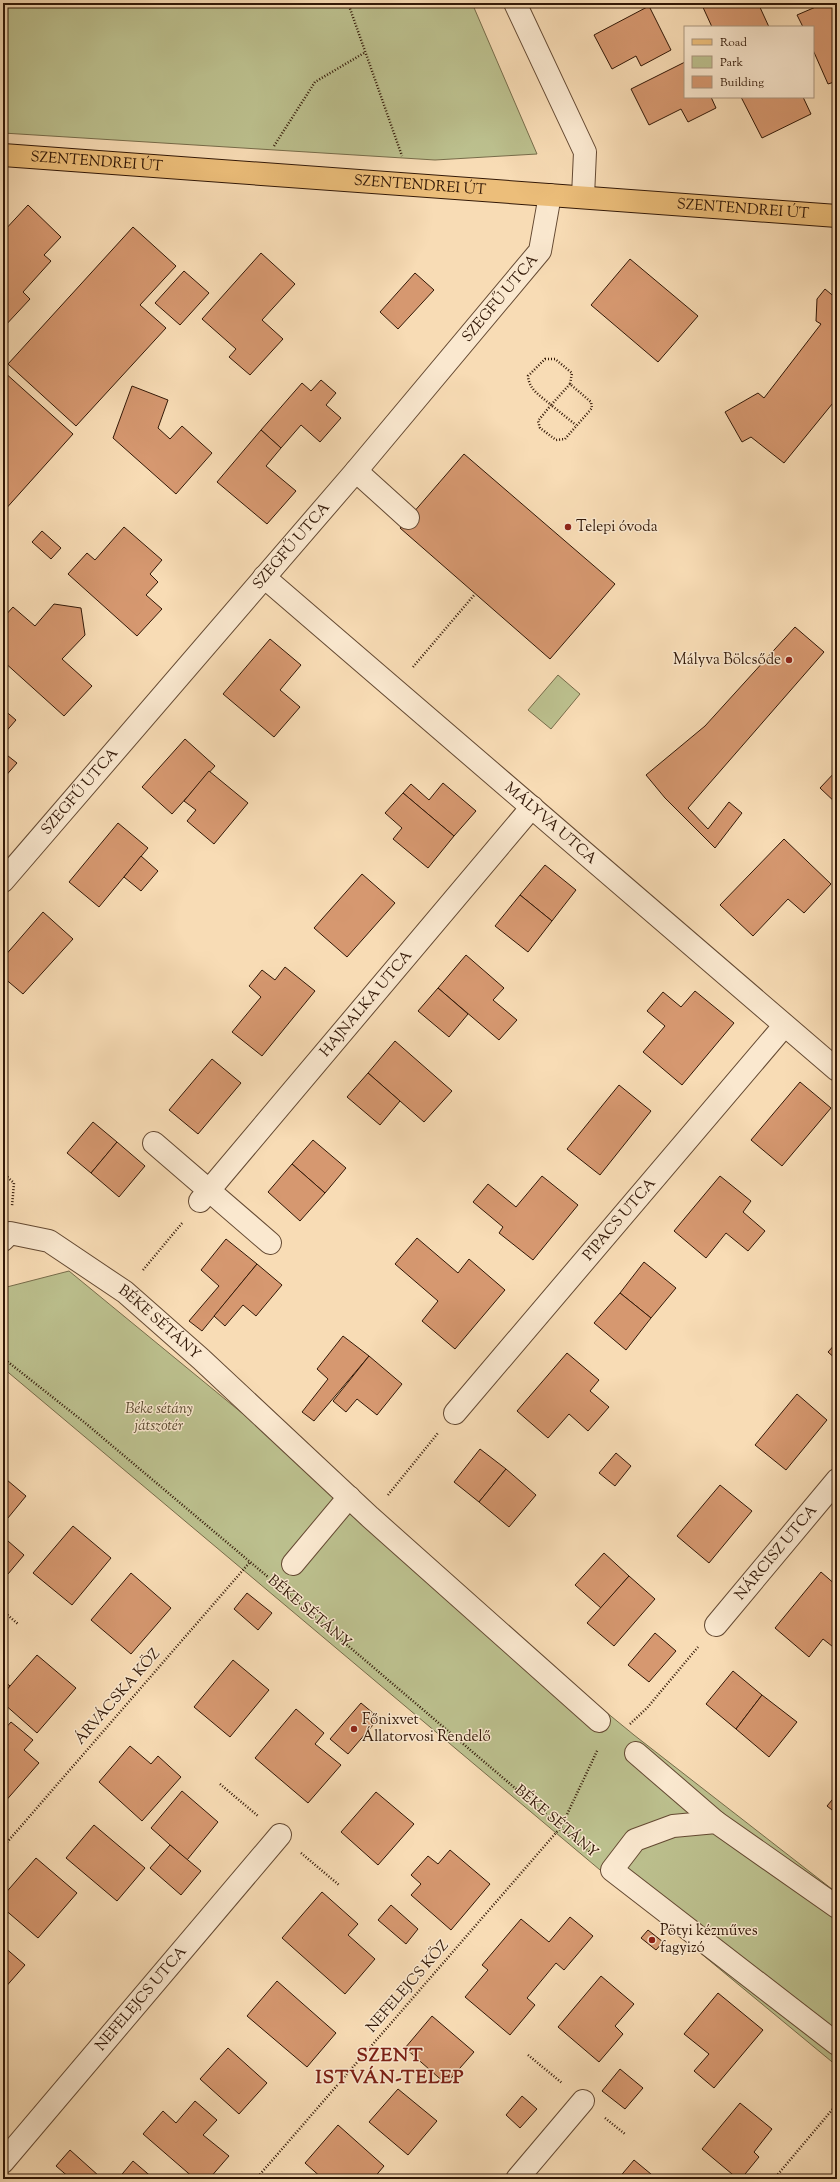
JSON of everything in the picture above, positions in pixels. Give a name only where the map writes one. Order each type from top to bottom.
[{"type":"main road","name":"SZENTENDREI ÚT","points":[[3,155],[550,195],[583,196],[837,216]]},
{"type":"street","points":[[515,3],[585,152],[583,196]]},
{"type":"street","name":"SZEGFŰ UTCA","points":[[3,881],[356,471],[540,251],[550,195]]},
{"type":"street","points":[[356,471],[408,518]]},
{"type":"street","name":"MÁLYVA UTCA","points":[[264,577],[784,1026],[837,1070]]},
{"type":"street","name":"HAJNALKA UTCA","points":[[204,1196],[532,807]]},
{"type":"street","name":"PIPACS UTCA","points":[[455,1413],[784,1026]]},
{"type":"street","points":[[154,1142],[204,1196],[270,1243]]},
{"type":"street","name":"BÉKE SÉTÁNY","points":[[6,1237],[49,1241],[125,1292],[201,1359],[370,1517],[600,1721]]},
{"type":"street","name":"NÁRCISZ UTCA","points":[[716,1625],[837,1480]]},
{"type":"street","points":[[292,1564],[349,1497]]},
{"type":"street","points":[[636,1753],[716,1822],[837,1907]]},
{"type":"street","name":"BÉKE SÉTÁNY","points":[[716,1822],[673,1826],[635,1840],[612,1870],[837,2044]]},
{"type":"street","name":"NEFELEJCS UTCA","points":[[3,2162],[280,1835]]},
{"type":"street","points":[[517,2179],[583,2100]]},
{"type":"path","points":[[348,3],[364,53],[387,112],[412,185]]},
{"type":"path","points":[[257,174],[315,82],[364,53]]},
{"type":"path","points":[[570,384],[591,402],[592,408],[565,438],[556,440],[540,428],[538,421],[551,405],[570,384],[572,373],[555,360],[545,359],[528,376],[528,382],[532,390],[551,405],[576,425]]},
{"type":"path","points":[[410,670],[475,594]]},
{"type":"path","points":[[3,1174],[14,1183],[6,1237]]},
{"type":"path","points":[[125,1292],[204,1196]]},
{"type":"path","name":"BÉKE SÉTÁNY","points":[[3,1358],[84,1422],[271,1579]]},
{"type":"path","points":[[370,1517],[455,1413]]},
{"type":"path","name":"ÁRVÁCSKA KÖZ","points":[[3,1847],[250,1562]]},
{"type":"path","name":"BÉKE SÉTÁNY","points":[[283,1590],[612,1870]]},
{"type":"path","points":[[3,1611],[18,1624]]},
{"type":"path","points":[[626,1727],[647,1708],[716,1625]]},
{"type":"path","name":"NEFELEJCS KÖZ","points":[[256,2179],[561,1827],[598,1749],[604,1744]]},
{"type":"path","points":[[774,2179],[837,2104]]},
{"type":"green space","points":[[3,3],[472,3],[537,154],[435,160],[3,133]]},
{"type":"green space","points":[[558,675],[580,694],[551,729],[528,710]]},
{"type":"green space","name":"Béke sétány játszótér","points":[[69,1271],[634,1735],[837,1893],[837,2066],[606,1875],[3,1368],[3,1288]]},
{"type":"building","points":[[701,3],[758,3],[769,26],[712,26]]},
{"type":"building","points":[[825,3],[837,3],[837,81],[828,84],[814,52],[814,26],[802,26],[797,15]]},
{"type":"building","points":[[649,6],[671,50],[641,66],[636,56],[612,69],[594,35]]},
{"type":"building","points":[[684,62],[684,98],[711,98],[716,108],[688,122],[681,109],[649,125],[631,89]]},
{"type":"building","points":[[742,98],[803,98],[811,114],[762,138]]},
{"type":"building","points":[[28,205],[61,237],[44,255],[51,261],[23,292],[30,299],[3,328],[3,232]]},
{"type":"building","points":[[133,227],[176,266],[140,305],[166,328],[76,426],[8,364]]},
{"type":"building","points":[[261,253],[295,284],[262,320],[283,339],[250,375],[229,357],[236,349],[202,319]]},
{"type":"building","points":[[630,259],[698,316],[658,362],[591,305]]},
{"type":"building","points":[[184,271],[209,293],[180,325],[155,303]]},
{"type":"building","points":[[415,273],[434,290],[398,329],[380,312]]},
{"type":"building","points":[[825,289],[837,299],[837,398],[784,463],[751,437],[742,442],[725,412],[758,393],[764,398],[821,324],[816,321],[817,299]]},
{"type":"building","points":[[3,371],[73,434],[3,512]]},
{"type":"building","points":[[321,380],[336,393],[326,405],[341,418],[320,442],[301,425],[281,448],[261,430],[302,383],[311,391]]},
{"type":"building","points":[[132,386],[168,400],[158,428],[170,439],[182,426],[212,453],[176,494],[113,438]]},
{"type":"building","points":[[261,430],[281,448],[266,466],[296,491],[267,524],[217,482]]},
{"type":"building","points":[[464,454],[615,584],[550,659],[400,528]]},
{"type":"building","points":[[124,527],[162,560],[150,574],[158,582],[146,595],[162,609],[137,636],[68,574],[87,553],[95,560]]},
{"type":"building","points":[[42,531],[61,548],[51,559],[32,542]]},
{"type":"building","points":[[54,604],[81,608],[85,635],[62,659],[92,686],[64,716],[3,661],[3,618],[13,607],[35,626]]},
{"type":"building","points":[[795,627],[824,652],[688,808],[708,829],[729,802],[742,813],[715,848],[665,798],[646,775],[705,726]]},
{"type":"building","points":[[270,639],[301,665],[280,690],[300,707],[274,737],[223,694]]},
{"type":"building","points":[[3,709],[16,720],[3,735]]},
{"type":"building","points":[[185,739],[215,766],[172,814],[142,787]]},
{"type":"building","points":[[3,752],[17,763],[3,779]]},
{"type":"building","points":[[837,770],[837,804],[820,788]]},
{"type":"building","points":[[209,771],[248,803],[214,844],[187,821],[196,810],[184,801]]},
{"type":"building","points":[[443,783],[476,811],[454,836],[403,793],[411,784],[429,800]]},
{"type":"building","points":[[403,793],[454,836],[428,868],[393,839],[402,828],[385,813]]},
{"type":"building","points":[[118,823],[148,848],[99,907],[69,882]]},
{"type":"building","points":[[784,839],[831,884],[804,913],[788,899],[753,936],[720,905]]},
{"type":"building","points":[[141,856],[158,871],[141,891],[124,877]]},
{"type":"building","points":[[545,865],[576,890],[552,921],[520,895]]},
{"type":"building","points":[[362,874],[395,903],[347,957],[314,928]]},
{"type":"building","points":[[520,895],[552,921],[528,952],[495,926]]},
{"type":"building","points":[[43,912],[73,939],[23,994],[3,977],[3,958]]},
{"type":"building","points":[[466,955],[504,988],[493,1000],[517,1020],[499,1040],[438,988]]},
{"type":"building","points":[[285,967],[315,991],[262,1056],[232,1032],[261,997],[249,986],[262,970],[275,980]]},
{"type":"building","points":[[438,988],[468,1014],[449,1037],[418,1011]]},
{"type":"building","points":[[695,991],[734,1023],[682,1085],[643,1052],[665,1026],[647,1011],[663,992],[681,1007]]},
{"type":"building","points":[[395,1041],[452,1091],[424,1122],[368,1073]]},
{"type":"building","points":[[212,1059],[241,1083],[198,1134],[169,1110]]},
{"type":"building","points":[[368,1073],[400,1101],[380,1125],[347,1097]]},
{"type":"building","points":[[800,1082],[831,1108],[782,1166],[751,1140]]},
{"type":"building","points":[[619,1085],[651,1111],[600,1175],[567,1149]]},
{"type":"building","points":[[93,1122],[117,1142],[91,1173],[67,1153]]},
{"type":"building","points":[[313,1140],[346,1168],[325,1193],[292,1164]]},
{"type":"building","points":[[117,1142],[145,1166],[119,1197],[91,1173]]},
{"type":"building","points":[[292,1164],[325,1193],[300,1221],[268,1192]]},
{"type":"building","points":[[542,1176],[578,1205],[533,1260],[499,1233],[503,1227],[473,1202],[488,1184],[516,1207]]},
{"type":"building","points":[[720,1176],[751,1201],[743,1212],[765,1231],[748,1251],[726,1233],[706,1258],[674,1231]]},
{"type":"building","points":[[417,1238],[458,1273],[469,1259],[505,1290],[455,1349],[422,1321],[438,1301],[395,1264]]},
{"type":"building","points":[[226,1239],[257,1264],[202,1331],[189,1321],[219,1286],[201,1270]]},
{"type":"building","points":[[644,1262],[676,1288],[651,1318],[620,1293]]},
{"type":"building","points":[[257,1264],[282,1285],[256,1316],[243,1305],[225,1326],[214,1316]]},
{"type":"building","points":[[620,1293],[651,1318],[626,1350],[594,1323]]},
{"type":"building","points":[[343,1336],[369,1356],[314,1421],[302,1412],[328,1379],[317,1369]]},
{"type":"building","points":[[837,1342],[837,1360],[828,1352]]},
{"type":"building","points":[[567,1353],[599,1380],[590,1391],[609,1407],[588,1431],[569,1414],[548,1438],[517,1411]]},
{"type":"building","points":[[369,1356],[402,1384],[377,1415],[357,1399],[346,1412],[333,1401]]},
{"type":"building","points":[[797,1394],[827,1420],[786,1470],[755,1445]]},
{"type":"building","points":[[480,1449],[506,1469],[479,1502],[454,1482]]},
{"type":"building","points":[[616,1453],[631,1466],[615,1486],[599,1473]]},
{"type":"building","points":[[506,1469],[536,1495],[509,1527],[479,1502]]},
{"type":"building","points":[[7,1480],[26,1496],[3,1524],[3,1484]]},
{"type":"building","points":[[720,1485],[752,1511],[709,1563],[677,1536]]},
{"type":"building","points":[[73,1526],[111,1558],[72,1605],[33,1573]]},
{"type":"building","points":[[8,1541],[24,1555],[8,1574],[3,1570],[3,1548]]},
{"type":"building","points":[[604,1553],[629,1576],[601,1608],[575,1585]]},
{"type":"building","points":[[821,1572],[837,1586],[837,1650],[823,1639],[809,1657],[775,1628]]},
{"type":"building","points":[[131,1573],[171,1608],[131,1654],[91,1620]]},
{"type":"building","points":[[629,1576],[655,1599],[614,1646],[587,1623]]},
{"type":"building","points":[[247,1593],[272,1613],[258,1630],[234,1609]]},
{"type":"building","points":[[655,1633],[676,1651],[649,1682],[628,1665]]},
{"type":"building","points":[[37,1655],[76,1688],[37,1733],[3,1703],[3,1694]]},
{"type":"building","points":[[233,1660],[269,1690],[230,1737],[194,1707]]},
{"type":"building","points":[[733,1671],[762,1695],[736,1729],[706,1704]]},
{"type":"building","points":[[3,1680],[10,1686],[3,1694]]},
{"type":"building","points":[[762,1695],[797,1722],[769,1757],[736,1729]]},
{"type":"building","name":"Főnixvet Állatorvosi Rendelő","points":[[361,1703],[379,1718],[348,1754],[330,1739]]},
{"type":"building","points":[[296,1709],[324,1733],[315,1744],[341,1765],[308,1803],[255,1758]]},
{"type":"building","points":[[11,1722],[33,1740],[24,1750],[39,1763],[3,1804],[3,1731]]},
{"type":"building","points":[[130,1746],[151,1764],[158,1756],[181,1777],[142,1821],[99,1782]]},
{"type":"building","points":[[182,1791],[218,1822],[187,1860],[151,1828]]},
{"type":"building","points":[[376,1792],[414,1824],[378,1865],[341,1832]]},
{"type":"building","points":[[837,1794],[837,1814],[827,1806]]},
{"type":"building","points":[[94,1825],[145,1868],[117,1901],[66,1858]]},
{"type":"building","points":[[170,1845],[201,1871],[181,1895],[150,1868]]},
{"type":"building","points":[[450,1850],[490,1884],[451,1930],[411,1895],[421,1884],[411,1875],[428,1856],[438,1864]]},
{"type":"building","points":[[36,1858],[77,1893],[38,1938],[3,1908],[3,1896]]},
{"type":"building","points":[[322,1892],[358,1924],[348,1935],[375,1959],[345,1994],[282,1938]]},
{"type":"building","points":[[391,1905],[418,1929],[406,1944],[378,1920]]},
{"type":"building","points":[[570,1917],[593,1936],[564,1970],[556,1963],[527,1998],[535,2005],[510,2035],[465,1997],[488,1970],[482,1965],[521,1919],[549,1942]]},
{"type":"building","name":"Pötyi kézműves fagyizó","points":[[648,1930],[663,1942],[656,1950],[641,1938]]},
{"type":"building","points":[[3,1946],[25,1965],[3,1990]]},
{"type":"building","points":[[601,1976],[634,2004],[615,2026],[623,2034],[599,2062],[558,2027]]},
{"type":"building","points":[[277,1981],[336,2033],[307,2067],[247,2016]]},
{"type":"building","points":[[718,1993],[763,2030],[714,2088],[694,2071],[709,2054],[684,2034]]},
{"type":"building","points":[[432,2016],[474,2052],[446,2084],[405,2048]]},
{"type":"building","points":[[228,2048],[267,2083],[239,2114],[200,2079]]},
{"type":"building","points":[[620,2069],[643,2088],[625,2109],[602,2091]]},
{"type":"building","points":[[398,2089],[437,2121],[408,2155],[369,2122]]},
{"type":"building","points":[[522,2096],[537,2109],[520,2128],[506,2115]]},
{"type":"building","points":[[195,2101],[217,2120],[203,2135],[229,2156],[209,2179],[195,2179],[143,2134],[163,2111],[176,2123]]},
{"type":"building","points":[[740,2103],[772,2129],[754,2152],[759,2157],[741,2179],[738,2179],[702,2149]]},
{"type":"building","points":[[338,2125],[384,2166],[373,2179],[323,2179],[305,2163]]},
{"type":"building","points":[[70,2150],[99,2176],[96,2179],[71,2179],[56,2166]]},
{"type":"building","points":[[634,2160],[657,2179],[618,2179]]},
{"type":"building","points":[[133,2161],[154,2179],[118,2179]]},
{"type":"place","name":"Telepi óvoda","points":[[568,527]]},
{"type":"place","name":"Mályva Bölcsőde","points":[[789,660]]},
{"type":"place","name":"Főnixvet Állatorvosi Rendelő","points":[[354,1729]]},
{"type":"place","name":"Pötyi kézműves fagyizó","points":[[652,1940]]},
{"type":"district","name":"SZENT ISTVÁN-TELEP","points":[[390,2067]]}]
